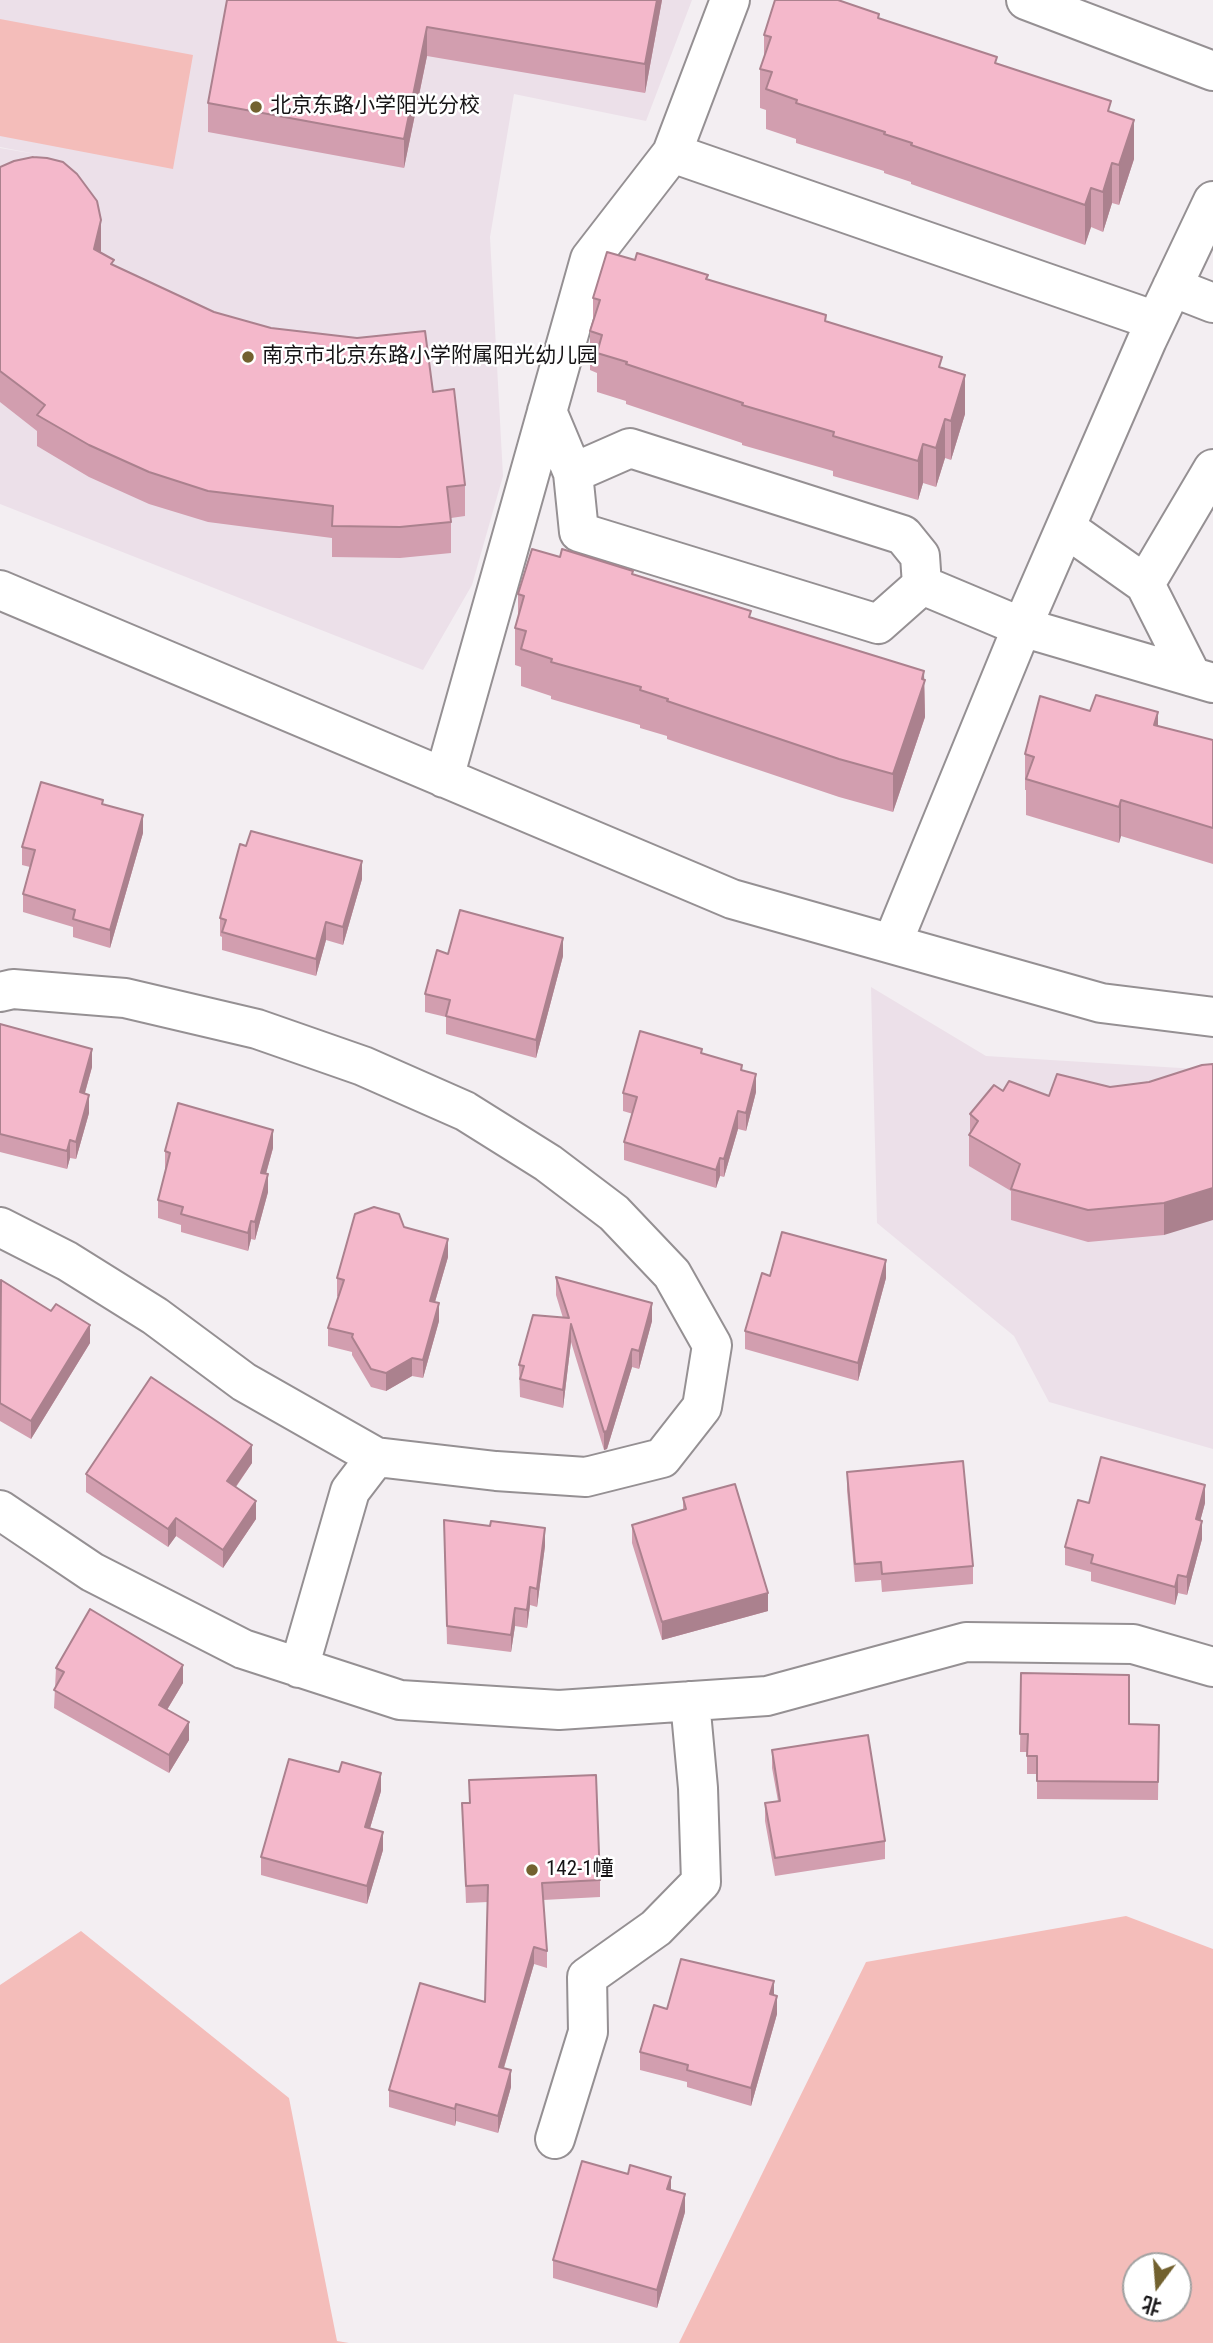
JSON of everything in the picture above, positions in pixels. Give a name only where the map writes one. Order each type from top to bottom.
[{"type":"street","points":[[444,778],[590,259],[672,153],[730,0]]},
{"type":"street","points":[[1026,0],[1213,71]]},
{"type":"street","points":[[672,153],[1156,321]]},
{"type":"street","points":[[892,944],[1022,627],[1156,321],[1213,201]]},
{"type":"street","points":[[1172,287],[1213,303]]},
{"type":"street","points":[[547,411],[573,473],[579,533],[878,625],[922,585]]},
{"type":"street","points":[[573,473],[631,449],[904,535],[920,556],[922,585]]},
{"type":"street","points":[[1145,584],[1213,469]]},
{"type":"street","points":[[1066,528],[1145,584],[1203,680]]},
{"type":"street","points":[[922,585],[1022,627],[1203,680]]},
{"type":"street","points":[[0,590],[732,899],[1101,1003],[1213,1017]]},
{"type":"street","points":[[0,992],[13,989],[125,998],[257,1030],[363,1066],[465,1111],[548,1163],[614,1213],[672,1274],[712,1345],[702,1407],[662,1458],[586,1477],[496,1471],[376,1457],[244,1382],[155,1316],[67,1261],[0,1227]]},
{"type":"street","points":[[299,1668],[350,1491],[376,1457]]},
{"type":"street","points":[[0,1510],[92,1572],[243,1649],[400,1700],[559,1710],[767,1696],[966,1642],[1133,1644],[1213,1667]]},
{"type":"street","points":[[555,2139],[588,2032],[587,1977],[656,1928],[701,1882],[698,1788],[690,1701]]},
{"type":"shaded area","name":"南京市北京东路小学附属阳光幼儿园","points":[[0,0],[692,0],[646,121],[514,94],[490,237],[503,476],[472,585],[423,670],[0,504],[0,148],[41,155],[0,147]]},
{"type":"shaded area","points":[[0,19],[193,55],[173,169],[0,136]]},
{"type":"shaded area","points":[[871,987],[986,1056],[1213,1070],[1213,1449],[1049,1402],[1014,1336],[877,1223]]},
{"type":"shaded area","points":[[1126,1916],[1213,1949],[1213,2343],[679,2343],[866,1962]]},
{"type":"shaded area","points":[[81,1931],[289,2098],[337,2341],[349,2343],[0,2343],[0,1985]]},
{"type":"building","points":[[227,0],[657,0],[645,64],[427,27],[404,139],[208,103]]},
{"type":"building","points":[[775,0],[838,0],[879,14],[878,18],[997,57],[995,63],[1111,101],[1108,111],[1134,120],[1119,165],[1112,163],[1103,192],[1091,188],[1085,205],[911,145],[912,143],[884,134],[885,132],[796,103],[797,100],[766,89],[772,72],[760,69],[771,37],[764,35]]},
{"type":"building","points":[[33,157],[63,162],[77,174],[97,201],[101,220],[94,249],[114,260],[111,264],[214,312],[271,328],[357,338],[425,331],[433,392],[454,389],[465,485],[447,487],[451,522],[400,527],[332,526],[333,506],[208,491],[149,472],[89,445],[37,415],[45,405],[0,371],[0,167]]},
{"type":"building","points":[[607,252],[635,260],[637,253],[708,275],[706,279],[826,315],[825,321],[942,357],[939,367],[965,375],[951,421],[945,419],[936,448],[923,444],[918,461],[833,436],[834,432],[742,405],[743,403],[597,353],[602,335],[590,331],[600,300],[593,298]]},
{"type":"building","points":[[532,549],[560,557],[562,549],[633,571],[632,574],[751,611],[749,617],[924,671],[922,679],[925,680],[893,774],[839,759],[667,701],[668,699],[640,690],[641,687],[551,662],[552,659],[521,649],[526,631],[515,628],[524,596],[518,594]]},
{"type":"building","points":[[1096,695],[1158,712],[1154,725],[1213,740],[1213,828],[1121,800],[1119,807],[1026,779],[1034,757],[1025,754],[1040,696],[1090,711]]},
{"type":"building","points":[[41,782],[103,800],[102,804],[143,815],[110,930],[73,919],[75,910],[23,894],[35,850],[22,847]]},
{"type":"building","points":[[251,831],[362,861],[343,927],[326,922],[316,959],[222,932],[226,920],[220,918],[240,844],[246,846]]},
{"type":"building","points":[[460,910],[563,938],[536,1040],[446,1016],[450,1000],[425,994],[437,950],[448,954]]},
{"type":"building","points":[[0,1024],[92,1049],[80,1092],[89,1095],[76,1142],[70,1140],[67,1151],[0,1134]]},
{"type":"building","points":[[640,1031],[702,1049],[701,1053],[742,1065],[741,1070],[756,1074],[746,1113],[738,1111],[724,1159],[720,1158],[716,1170],[624,1142],[637,1097],[623,1093]]},
{"type":"building","points":[[1213,1064],[1213,1188],[1164,1203],[1088,1210],[1011,1189],[1020,1164],[969,1135],[978,1121],[970,1114],[994,1085],[1003,1091],[1009,1081],[1049,1096],[1057,1074],[1110,1087],[1149,1082]]},
{"type":"building","points":[[178,1103],[273,1130],[261,1173],[268,1174],[255,1222],[251,1221],[248,1233],[181,1214],[183,1207],[158,1200],[170,1153],[165,1151]]},
{"type":"building","points":[[374,1207],[399,1214],[404,1227],[448,1239],[430,1301],[439,1303],[423,1360],[412,1358],[386,1373],[371,1369],[352,1337],[353,1334],[328,1328],[344,1280],[337,1278],[355,1214]]},
{"type":"building","points":[[782,1232],[886,1260],[858,1363],[745,1331],[762,1273],[770,1276]]},
{"type":"building","points":[[556,1277],[652,1303],[639,1351],[632,1349],[607,1431],[604,1432],[571,1324],[563,1390],[520,1379],[524,1366],[519,1365],[533,1315],[569,1318]]},
{"type":"building","points":[[1,1280],[51,1311],[56,1304],[90,1325],[31,1421],[0,1403]]},
{"type":"building","points":[[151,1377],[252,1445],[227,1481],[256,1501],[223,1550],[176,1518],[168,1529],[86,1474]]},
{"type":"building","points":[[1101,1457],[1205,1485],[1196,1519],[1202,1521],[1187,1577],[1178,1575],[1175,1587],[1091,1563],[1093,1555],[1065,1547],[1078,1500],[1089,1503]]},
{"type":"building","points":[[963,1461],[973,1566],[882,1574],[881,1562],[855,1564],[847,1472]]},
{"type":"building","points":[[735,1484],[768,1593],[662,1622],[632,1525],[686,1509],[683,1498]]},
{"type":"building","points":[[444,1520],[490,1526],[491,1521],[545,1528],[537,1589],[530,1587],[527,1610],[515,1608],[511,1635],[447,1626]]},
{"type":"building","points":[[90,1609],[183,1665],[159,1705],[189,1722],[169,1755],[54,1690],[64,1672],[56,1668]]},
{"type":"building","points":[[1021,1673],[1129,1675],[1129,1724],[1159,1725],[1158,1782],[1037,1781],[1037,1756],[1027,1756],[1028,1734],[1020,1734]]},
{"type":"building","points":[[868,1735],[885,1841],[775,1858],[765,1803],[780,1801],[772,1750]]},
{"type":"building","points":[[289,1759],[339,1772],[342,1762],[381,1773],[365,1827],[383,1832],[367,1886],[261,1857]]},
{"type":"building","points":[[596,1775],[600,1880],[542,1883],[547,1951],[534,1947],[499,2067],[511,2070],[498,2116],[456,2104],[455,2109],[389,2090],[420,1983],[485,2002],[488,1885],[466,1886],[462,1803],[470,1803],[469,1780]]},
{"type":"building","points":[[681,1959],[774,1981],[770,1994],[777,1996],[751,2088],[687,2070],[688,2065],[640,2052],[654,2005],[667,2009]]},
{"type":"building","points":[[582,2161],[628,2174],[630,2165],[671,2177],[667,2189],[685,2194],[657,2290],[553,2260]]},
{"type":"place","name":"北京东路小学阳光分校","points":[[256,107]]},
{"type":"place","name":"南京市北京东路小学附属阳光幼儿园","points":[[248,357]]},
{"type":"place","name":"142-1幢","points":[[532,1870]]}]
